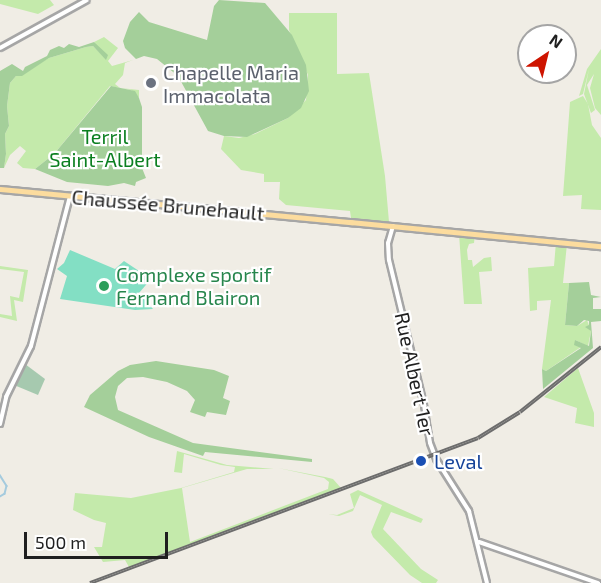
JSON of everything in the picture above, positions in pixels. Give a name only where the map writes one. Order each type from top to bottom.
[{"type":"main road","name":"Chaussée Brunehault","points":[[0,189],[601,246]]},
{"type":"street","points":[[0,48],[75,3],[87,0]]},
{"type":"street","points":[[0,424],[11,387],[31,345],[70,196]]},
{"type":"street","name":"Rue Albert 1er","points":[[392,225],[387,250],[424,405],[430,444],[436,459],[469,511],[479,542],[487,583]]},
{"type":"street","points":[[479,542],[598,583]]},
{"type":"green space","points":[[0,0],[50,0],[54,5],[38,14],[0,4]]},
{"type":"green space","points":[[219,0],[265,3],[292,35],[306,65],[309,91],[301,108],[288,118],[247,137],[224,136],[208,131],[178,76],[157,59],[144,56],[136,59],[125,48],[123,41],[130,22],[139,12],[149,22],[207,40],[214,6]]},
{"type":"green space","points":[[289,13],[337,13],[337,74],[369,73],[385,176],[389,222],[351,218],[350,211],[286,205],[279,199],[280,182],[264,182],[264,174],[241,170],[221,149],[224,136],[239,138],[255,134],[288,118],[306,100],[308,75],[289,30]]},
{"type":"green space","points":[[104,37],[118,48],[108,61],[112,66],[133,60],[125,63],[123,75],[115,84],[120,88],[110,86],[54,154],[35,169],[23,168],[17,163],[26,151],[20,146],[10,155],[4,168],[5,134],[9,126],[7,106],[10,83],[16,76],[49,58],[86,47],[93,46],[106,59],[94,42]]},
{"type":"green space","points":[[94,42],[108,55],[106,60],[93,46],[86,47],[49,58],[22,76],[16,76],[10,83],[7,106],[9,126],[5,134],[6,154],[4,168],[0,168],[0,71],[12,64],[23,71],[25,67],[47,56],[50,50],[59,46],[64,48],[69,44],[79,47]]},
{"type":"green space","points":[[601,49],[601,115],[595,108],[590,88],[594,74],[587,85],[595,110],[591,113],[584,94],[589,69],[583,94],[579,96],[587,69]]},
{"type":"green space","name":"Terril Saint-Albert","points":[[111,86],[135,91],[139,98],[142,107],[142,168],[146,178],[136,182],[135,186],[124,183],[108,186],[67,182],[35,169],[54,154]]},
{"type":"green space","points":[[121,88],[139,90],[139,98],[131,90]]},
{"type":"green space","points":[[583,96],[588,104],[592,125],[601,138],[601,210],[581,209],[582,195],[563,196],[570,102]]},
{"type":"green space","points":[[398,227],[475,234],[474,243],[469,244],[467,250],[468,260],[472,260],[473,267],[484,258],[491,257],[492,271],[479,272],[482,304],[464,304],[459,234],[396,228],[392,235],[395,228]]},
{"type":"green space","points":[[556,242],[567,244],[563,283],[569,283],[565,325],[577,326],[587,320],[591,331],[588,346],[575,340],[581,347],[546,371],[542,369],[551,300],[537,301],[537,310],[530,311],[528,268],[554,266]]},
{"type":"green space","name":"Complexe sportif Fernand Blairon","points":[[70,250],[115,269],[124,261],[151,279],[139,293],[153,309],[135,310],[60,299],[67,276],[57,269],[64,263]]},
{"type":"green space","points":[[0,266],[28,270],[23,302],[14,300],[17,321],[0,317],[0,314],[12,316],[10,296],[19,298],[24,272],[0,269]]},
{"type":"green space","points":[[589,282],[591,295],[601,297],[593,298],[593,309],[601,309],[601,321],[591,322],[593,348],[543,389],[542,369],[546,371],[581,348],[574,345],[575,340],[589,346],[591,331],[585,327],[589,325],[589,321],[584,320],[577,326],[565,325],[569,283]]},
{"type":"green space","points":[[156,361],[214,370],[229,376],[223,398],[230,401],[226,415],[207,412],[205,417],[190,412],[195,400],[187,391],[167,382],[143,377],[127,378],[118,386],[115,397],[118,410],[193,443],[312,459],[312,462],[205,452],[203,456],[149,437],[84,407],[90,395],[118,371],[130,365]]},
{"type":"green space","points":[[25,364],[45,379],[38,395],[14,385]]},
{"type":"green space","points":[[578,368],[594,413],[594,427],[575,423],[577,408],[544,397]]},
{"type":"green space","points":[[177,451],[227,465],[274,469],[247,469],[182,488],[190,542],[328,489],[329,482],[324,478],[278,468],[333,479],[341,488],[129,567],[125,560],[103,562],[94,547],[102,547],[106,523],[73,510],[75,493],[131,498],[181,488],[234,472],[235,467],[221,465],[184,454],[182,473],[174,472]]},
{"type":"green space","points":[[358,490],[423,519],[421,523],[391,512],[383,529],[421,569],[438,580],[436,583],[422,583],[410,575],[373,537],[371,532],[382,505],[360,495],[353,511],[339,516],[328,514],[337,515],[354,508],[350,494]]},
{"type":"waterway","points":[[0,475],[7,486],[5,494],[0,497]]},
{"type":"railway","points":[[90,583],[478,438],[520,412],[601,347]]},
{"type":"place","name":"Chapelle Maria Immacolata","points":[[151,83]]},
{"type":"place","name":"Complexe sportif Fernand Blairon","points":[[104,286]]},
{"type":"place","name":"Leval","points":[[421,461]]}]
